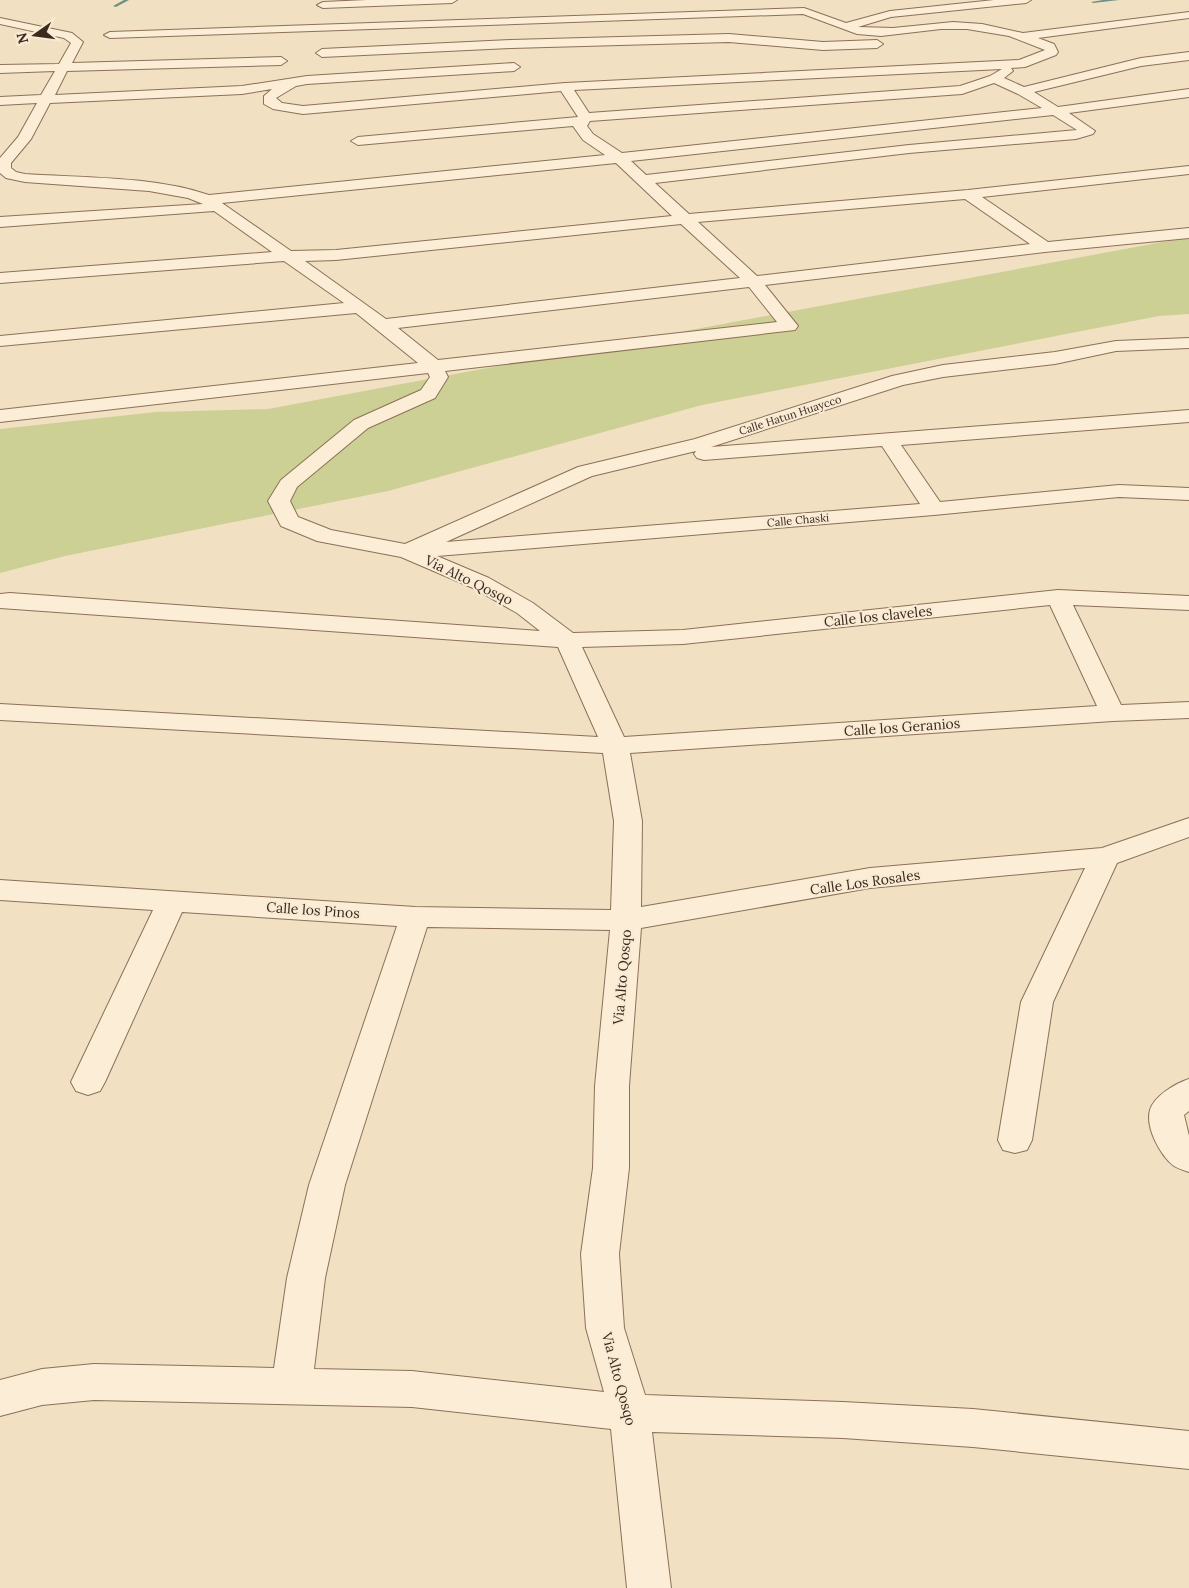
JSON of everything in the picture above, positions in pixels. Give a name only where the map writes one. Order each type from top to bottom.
[{"type":"street","points":[[323,5],[452,0]]},
{"type":"street","points":[[845,27],[890,14],[977,2],[1026,0]]},
{"type":"street","points":[[873,5],[890,14]]},
{"type":"street","points":[[498,7],[505,21],[512,44],[514,67]]},
{"type":"street","points":[[658,11],[666,40]]},
{"type":"street","points":[[110,35],[505,21],[658,11],[804,11],[845,27],[870,33],[887,33],[959,25],[1040,42],[1050,47],[1052,52],[962,90],[833,97],[358,141]]},
{"type":"street","points":[[972,39],[1022,37],[1189,15]]},
{"type":"street","points":[[1,22],[68,34],[77,42]]},
{"type":"street","points":[[152,64],[158,34]]},
{"type":"street","points":[[322,54],[512,44],[756,38],[804,45],[912,42]]},
{"type":"street","points":[[30,41],[77,42]]},
{"type":"street","points":[[77,42],[62,66],[46,100],[24,139],[4,162],[4,169],[11,175],[25,178],[149,187],[191,194],[213,203],[360,307],[434,366]]},
{"type":"street","points":[[766,54],[804,45]]},
{"type":"street","points":[[1023,91],[1141,62],[1189,56]]},
{"type":"street","points":[[0,69],[281,61]]},
{"type":"street","points":[[291,83],[270,96],[269,101],[278,106],[303,110],[565,87],[1021,64]]},
{"type":"street","points":[[0,102],[242,90],[291,83],[514,67],[529,77],[565,87],[584,119]]},
{"type":"street","points":[[747,67],[805,76],[833,97]]},
{"type":"street","points":[[644,180],[910,150],[1076,135],[1088,131],[1023,91],[994,78]]},
{"type":"street","points":[[0,222],[213,203],[817,135],[1057,112],[1189,93]]},
{"type":"street","points":[[0,416],[789,326],[754,282],[619,158],[588,137],[580,126],[584,119]]},
{"type":"street","points":[[8,140],[24,139]]},
{"type":"street","points":[[0,278],[287,256],[351,253],[685,219],[968,194],[1189,170]]},
{"type":"street","points":[[9,190],[92,184]]},
{"type":"street","points":[[968,194],[1045,248]]},
{"type":"street","points":[[382,324],[1045,248],[1189,234]]},
{"type":"street","points":[[0,341],[360,307]]},
{"type":"street","name":"Calle Hatun Huaycco","points":[[407,551],[585,471],[701,444],[908,378],[943,371],[1055,358],[1116,346],[1189,343]]},
{"type":"street","name":"Via Alto Qosqo","points":[[434,366],[439,377],[428,394],[361,424],[288,484],[279,501],[290,522],[325,536],[407,551],[481,583],[525,608],[567,640],[616,746],[628,821],[626,920],[612,1086],[611,1168],[600,1254],[605,1328],[630,1413],[649,1588]]},
{"type":"street","points":[[632,460],[887,438],[1189,416]]},
{"type":"street","points":[[887,438],[934,509]]},
{"type":"street","name":"Calle Chaski","points":[[407,551],[934,509],[1119,491],[1189,494]]},
{"type":"street","points":[[1058,597],[1096,682],[1113,713]]},
{"type":"street","name":"Calle los claveles","points":[[0,601],[10,600],[567,640],[684,637],[1058,597],[1189,603]]},
{"type":"street","name":"Calle los Geranios","points":[[0,712],[616,746],[1113,713],[1189,710]]},
{"type":"street","name":"Calle Los Rosales","points":[[626,920],[870,878],[1105,857],[1189,827]]},
{"type":"street","points":[[1015,1140],[1037,1002],[1105,857]]},
{"type":"street","name":"Calle los Pinos","points":[[0,890],[415,917],[626,920]]},
{"type":"street","points":[[88,1082],[172,900]]},
{"type":"street","points":[[292,1385],[306,1278],[327,1185],[415,917]]},
{"type":"street","points":[[1189,1092],[1167,1111],[1168,1133],[1181,1152],[1189,1158]]},
{"type":"street","points":[[0,1398],[42,1387],[94,1382],[412,1389],[630,1413],[842,1420],[926,1425],[1189,1450]]},
{"type":"green space","points":[[1189,237],[1189,314],[1159,316],[702,405],[388,491],[65,556],[0,573],[0,429],[156,412],[268,409]]},
{"type":"waterway","points":[[115,6],[127,0]]},
{"type":"waterway","points":[[1093,2],[1117,0]]}]
